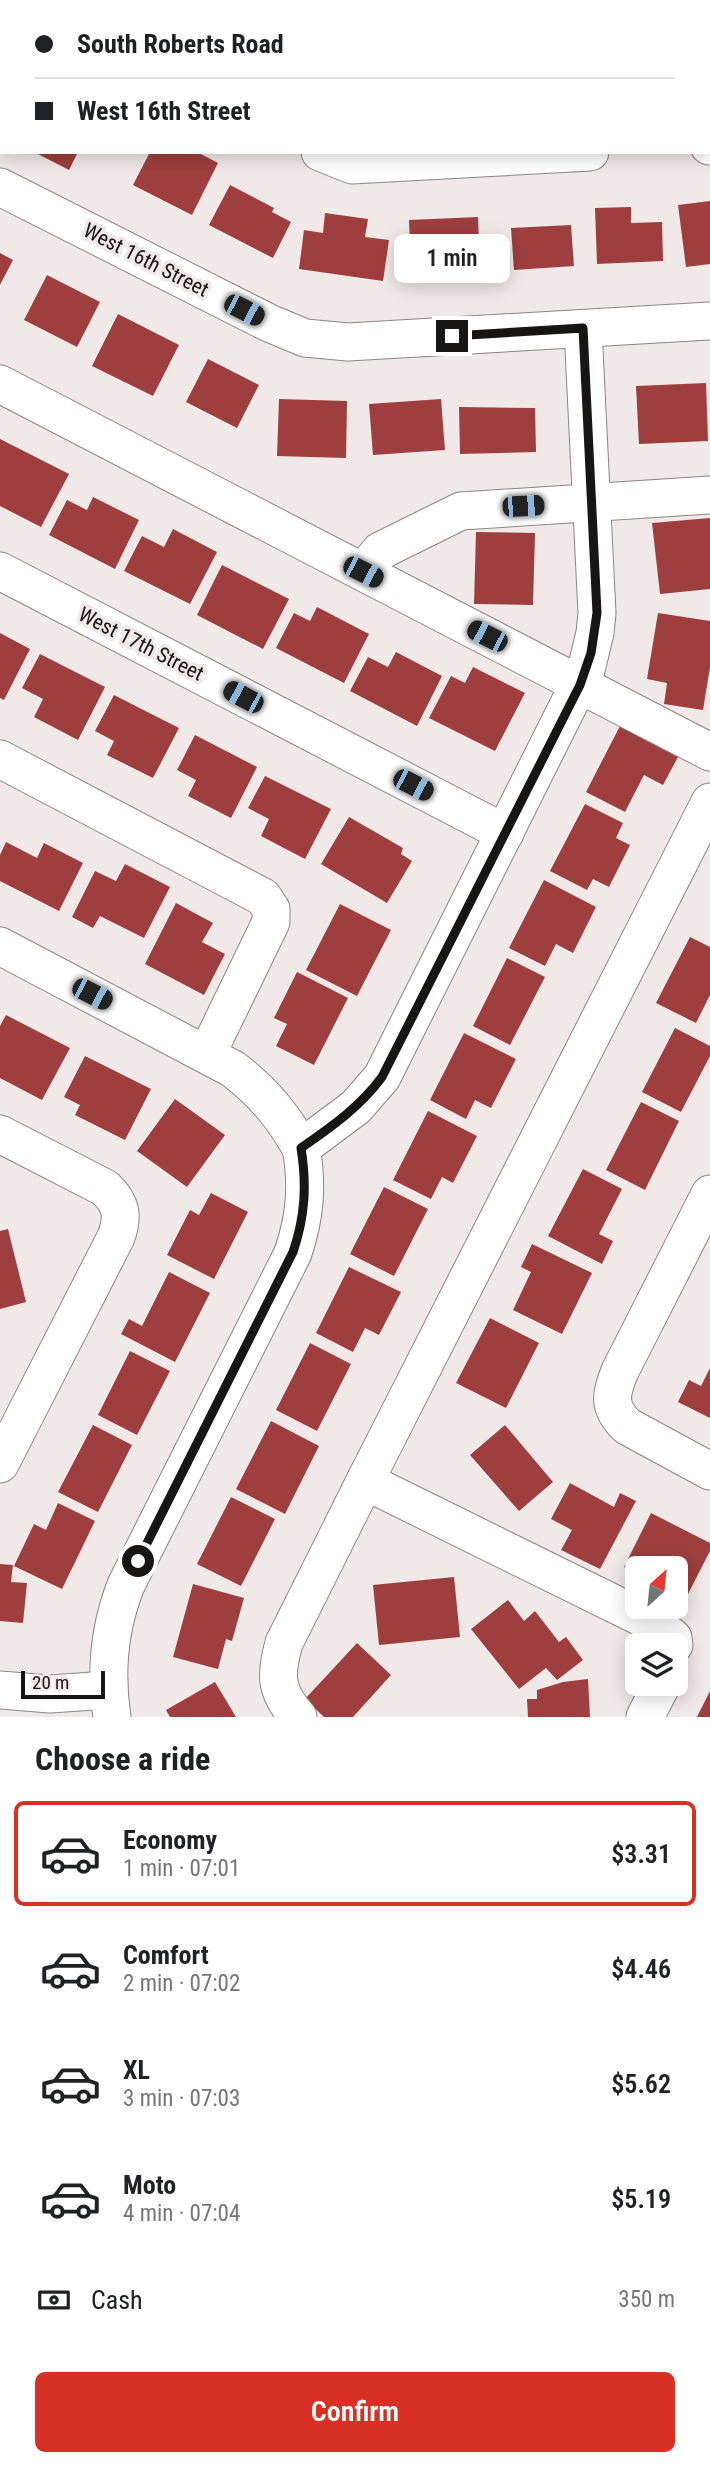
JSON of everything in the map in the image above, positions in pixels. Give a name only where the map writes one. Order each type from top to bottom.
[{"type":"street","points":[[325,154],[352,165],[553,154]]},
{"type":"street","name":"West 16th Street","points":[[0,187],[269,323],[305,338],[348,342],[710,321]]},
{"type":"street","points":[[301,1148],[348,1114],[382,1077],[580,685],[591,653],[597,613],[583,328]]},
{"type":"street","points":[[0,384],[710,752]]},
{"type":"street","points":[[363,572],[380,551],[461,511],[710,495]]},
{"type":"street","name":"West 17th Street","points":[[0,571],[505,833]]},
{"type":"street","points":[[0,759],[263,897],[271,909],[271,922],[207,1054]]},
{"type":"street","points":[[298,1717],[287,1704],[278,1686],[278,1664],[284,1643],[710,802]]},
{"type":"street","points":[[0,946],[207,1054],[257,1087],[275,1108],[301,1148],[306,1175],[301,1229],[293,1252],[126,1585],[117,1608],[111,1632],[110,1703],[0,1690]]},
{"type":"street","points":[[0,1134],[105,1188],[116,1198],[121,1209],[121,1223],[0,1464]]},
{"type":"street","points":[[710,1194],[620,1371],[612,1395],[612,1406],[618,1417],[636,1433],[710,1471]]},
{"type":"street","points":[[365,1481],[657,1625],[667,1633]]},
{"type":"street","points":[[645,1717],[656,1696]]},
{"type":"building","points":[[38,154],[77,154],[69,170]]},
{"type":"building","points":[[149,154],[201,154],[218,163],[192,215],[133,185]]},
{"type":"building","points":[[230,185],[274,208],[272,212],[291,222],[273,258],[209,225]]},
{"type":"building","points":[[710,201],[710,264],[686,267],[678,205]]},
{"type":"building","points":[[631,207],[631,223],[662,222],[663,261],[597,264],[595,208]]},
{"type":"building","points":[[325,213],[368,219],[365,237],[389,240],[383,281],[299,269],[304,230],[323,233]]},
{"type":"building","points":[[478,217],[480,269],[411,271],[409,220]]},
{"type":"building","points":[[571,225],[574,266],[514,270],[511,228]]},
{"type":"building","points":[[0,253],[13,260],[0,285]]},
{"type":"building","points":[[47,275],[100,302],[77,347],[24,320]]},
{"type":"building","points":[[118,314],[179,345],[153,396],[92,366]]},
{"type":"building","points":[[208,359],[259,385],[237,428],[186,402]]},
{"type":"building","points":[[706,383],[708,441],[639,444],[636,386]]},
{"type":"building","points":[[279,399],[347,401],[346,458],[277,456]]},
{"type":"building","points":[[441,399],[445,450],[373,455],[369,404]]},
{"type":"building","points":[[459,407],[535,408],[536,452],[460,454]]},
{"type":"building","points":[[0,439],[69,474],[41,527],[0,506]]},
{"type":"building","points":[[93,497],[139,520],[115,569],[49,535],[67,500],[87,510]]},
{"type":"building","points":[[710,518],[710,589],[660,594],[652,523]]},
{"type":"building","points":[[173,529],[217,552],[190,604],[124,571],[142,536],[164,547]]},
{"type":"building","points":[[476,532],[535,533],[533,605],[474,604]]},
{"type":"building","points":[[222,565],[289,599],[263,649],[197,615]]},
{"type":"building","points":[[317,607],[369,634],[344,683],[276,648],[294,613],[310,621]]},
{"type":"building","points":[[658,613],[710,621],[710,667],[703,710],[664,704],[667,683],[647,679]]},
{"type":"building","points":[[0,633],[30,649],[4,700],[0,698]]},
{"type":"building","points":[[396,652],[442,676],[417,726],[350,691],[368,657],[388,667]]},
{"type":"building","points":[[40,654],[105,687],[78,740],[34,717],[43,699],[22,688]]},
{"type":"building","points":[[473,667],[525,693],[495,751],[429,718],[451,676],[465,683]]},
{"type":"building","points":[[114,695],[179,728],[153,778],[107,755],[114,741],[95,731]]},
{"type":"building","points":[[620,726],[678,757],[663,785],[644,775],[625,812],[586,792]]},
{"type":"building","points":[[195,735],[257,767],[231,818],[188,796],[196,780],[177,770]]},
{"type":"building","points":[[265,776],[331,809],[305,859],[261,836],[269,819],[248,808]]},
{"type":"building","points":[[585,804],[623,823],[616,838],[630,845],[609,887],[593,879],[587,890],[550,871]]},
{"type":"building","points":[[349,817],[403,848],[401,854],[412,861],[387,903],[321,864]]},
{"type":"building","points":[[6,842],[37,858],[44,843],[83,863],[59,911],[0,881],[0,855]]},
{"type":"building","points":[[125,864],[170,887],[144,938],[100,916],[93,928],[72,917],[95,871],[116,881]]},
{"type":"building","points":[[544,880],[596,907],[573,953],[556,944],[545,966],[509,948]]},
{"type":"building","points":[[176,903],[213,923],[202,942],[225,954],[204,995],[145,964]]},
{"type":"building","points":[[340,904],[391,930],[357,996],[306,970]]},
{"type":"building","points":[[690,937],[710,947],[710,995],[696,1023],[656,1003]]},
{"type":"building","points":[[507,958],[545,977],[510,1045],[473,1026]]},
{"type":"building","points":[[297,972],[348,998],[314,1065],[276,1046],[287,1024],[274,1018]]},
{"type":"building","points":[[6,1015],[70,1048],[42,1100],[0,1078],[0,1026]]},
{"type":"building","points":[[675,1028],[710,1046],[710,1056],[681,1112],[642,1092]]},
{"type":"building","points":[[464,1033],[516,1059],[491,1108],[475,1100],[466,1119],[430,1100]]},
{"type":"building","points":[[85,1056],[151,1089],[125,1140],[75,1115],[80,1105],[64,1097]]},
{"type":"building","points":[[175,1099],[225,1135],[187,1187],[137,1151]]},
{"type":"building","points":[[641,1102],[679,1121],[645,1190],[606,1170]]},
{"type":"building","points":[[428,1111],[477,1136],[453,1183],[442,1177],[431,1199],[393,1180]]},
{"type":"building","points":[[583,1169],[622,1189],[599,1234],[613,1241],[602,1264],[548,1236]]},
{"type":"building","points":[[384,1187],[428,1209],[394,1276],[350,1254]]},
{"type":"building","points":[[211,1193],[248,1212],[214,1279],[167,1255],[190,1210],[199,1215]]},
{"type":"building","points":[[8,1229],[26,1302],[0,1309],[0,1231]]},
{"type":"building","points":[[532,1244],[592,1273],[562,1334],[513,1310],[531,1272],[521,1267]]},
{"type":"building","points":[[349,1267],[401,1292],[379,1335],[365,1328],[353,1352],[316,1333]]},
{"type":"building","points":[[169,1272],[210,1293],[175,1362],[121,1334],[129,1319],[142,1326]]},
{"type":"building","points":[[490,1318],[539,1343],[506,1408],[456,1383]]},
{"type":"building","points":[[310,1343],[351,1364],[317,1431],[276,1410]]},
{"type":"building","points":[[130,1351],[170,1371],[137,1435],[98,1415]]},
{"type":"building","points":[[710,1368],[710,1418],[678,1402],[689,1380],[701,1386]]},
{"type":"building","points":[[271,1421],[319,1446],[285,1514],[236,1489]]},
{"type":"building","points":[[93,1425],[132,1445],[98,1512],[58,1492]]},
{"type":"building","points":[[505,1425],[553,1482],[519,1511],[470,1455]]},
{"type":"building","points":[[570,1483],[614,1507],[620,1493],[636,1501],[600,1569],[561,1550],[572,1530],[551,1519]]},
{"type":"building","points":[[231,1497],[275,1519],[241,1586],[197,1564]]},
{"type":"building","points":[[58,1503],[95,1521],[62,1589],[14,1566],[34,1524],[46,1530]]},
{"type":"building","points":[[651,1513],[710,1543],[710,1551],[688,1594],[688,1556],[630,1556]]},
{"type":"building","points":[[0,1564],[13,1565],[11,1582],[27,1583],[23,1623],[0,1621]]},
{"type":"building","points":[[454,1577],[460,1637],[379,1645],[373,1585]]},
{"type":"building","points":[[193,1584],[244,1598],[232,1641],[226,1639],[218,1669],[173,1657]]},
{"type":"building","points":[[508,1600],[524,1621],[535,1611],[559,1642],[566,1637],[583,1660],[557,1680],[546,1668],[519,1689],[471,1629]]},
{"type":"building","points":[[357,1643],[391,1675],[353,1717],[324,1717],[305,1699]]},
{"type":"building","points":[[588,1679],[590,1717],[528,1717],[527,1699],[537,1699],[537,1690],[563,1682]]},
{"type":"building","points":[[215,1682],[236,1717],[170,1717],[166,1710]]},
{"type":"building","points":[[710,1691],[710,1717],[697,1717]]},
{"type":"route","points":[[138,1561],[293,1252],[301,1229],[305,1201],[306,1175],[301,1148],[340,1121],[370,1093],[382,1077],[580,685],[591,653],[597,613],[583,328],[452,336]]}]
